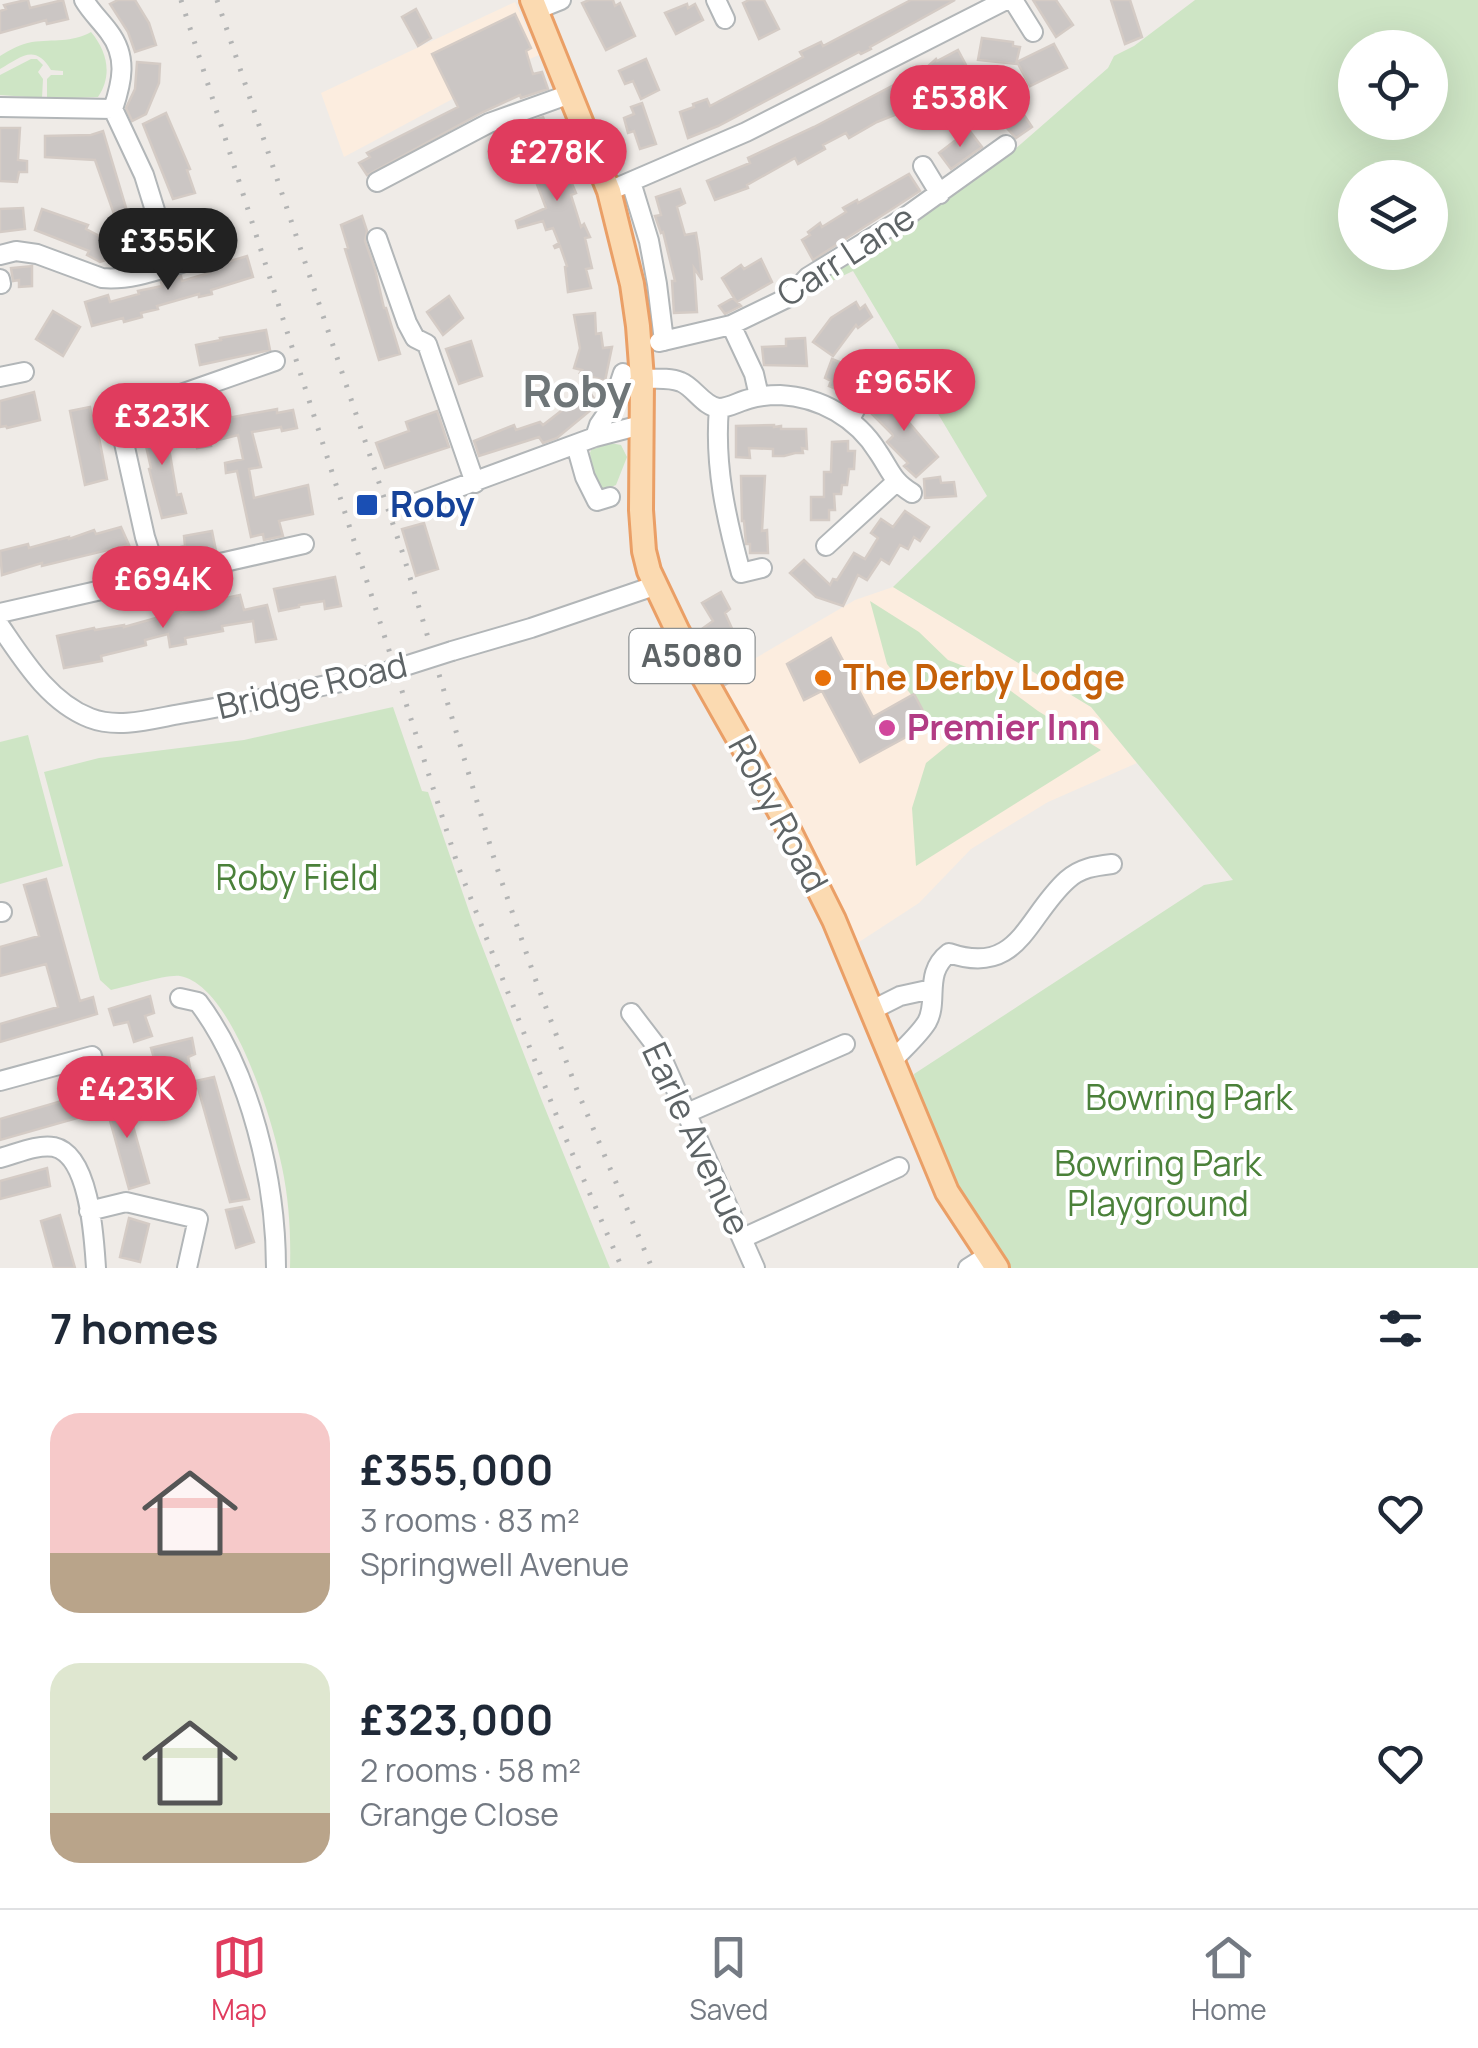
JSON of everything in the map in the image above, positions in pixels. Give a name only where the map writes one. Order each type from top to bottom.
[{"type":"main road","name":"Roby Road","points":[[534,5],[570,94],[620,186],[638,326],[632,377],[641,425],[644,551],[654,586],[781,814],[834,920],[946,1192],[984,1264]]},
{"type":"street","points":[[84,0],[111,33],[122,61],[123,73],[113,109],[144,175],[172,265]]},
{"type":"street","points":[[534,5],[561,0]]},
{"type":"street","points":[[716,0],[725,19]]},
{"type":"street","points":[[620,186],[746,132],[1009,0],[1033,32]]},
{"type":"street","points":[[376,182],[489,123],[570,94]]},
{"type":"street","points":[[0,107],[113,109]]},
{"type":"street","name":"Carr Lane","points":[[620,186],[649,241],[661,341],[731,324],[789,297],[808,277],[940,194],[1006,145]]},
{"type":"street","points":[[923,166],[940,194]]},
{"type":"street","points":[[377,238],[407,323],[415,338],[427,344],[474,482]]},
{"type":"street","points":[[0,255],[27,252],[116,280],[195,259]]},
{"type":"street","points":[[731,324],[754,374],[759,396]]},
{"type":"street","points":[[158,577],[120,426],[124,414],[274,361]]},
{"type":"street","points":[[850,419],[876,371]]},
{"type":"street","points":[[0,377],[24,372]]},
{"type":"street","points":[[595,437],[632,377],[681,382],[719,408],[759,396],[781,395],[824,405],[850,419],[904,488],[826,546]]},
{"type":"street","points":[[719,408],[722,501],[736,555],[741,573],[762,568]]},
{"type":"street","points":[[416,503],[595,437],[641,425]]},
{"type":"street","points":[[576,445],[597,501],[610,497]]},
{"type":"street","points":[[0,613],[304,544]]},
{"type":"street","name":"Bridge Road","points":[[0,626],[52,694],[80,713],[107,722],[128,723],[383,673],[654,586]]},
{"type":"street","points":[[894,1060],[929,1019],[939,961],[949,953],[983,960],[999,956],[1034,923],[1069,878],[1088,868],[1112,864]]},
{"type":"street","points":[[872,1010],[900,996],[932,989]]},
{"type":"street","points":[[180,998],[198,1002],[206,1013],[245,1098],[268,1180],[276,1268]]},
{"type":"street","name":"Earle Avenue","points":[[632,1013],[657,1047],[755,1268]]},
{"type":"street","points":[[687,1113],[845,1044]]},
{"type":"street","points":[[0,1081],[92,1056],[99,1082]]},
{"type":"street","points":[[0,1158],[44,1146],[63,1150],[71,1157],[89,1212],[96,1268]]},
{"type":"street","points":[[743,1238],[900,1167]]},
{"type":"street","points":[[89,1212],[126,1202],[198,1219],[187,1268]]},
{"type":"shaded area","points":[[515,2],[539,55],[344,157],[321,93]]},
{"type":"shaded area","points":[[893,587],[1091,707],[1137,763],[1048,802],[971,849],[919,903],[856,944],[823,870],[718,680],[855,600]]},
{"type":"green space","points":[[1195,0],[1478,0],[1478,1268],[997,1268],[925,1142],[914,1074],[1204,885],[1233,880],[1091,707],[893,587],[987,496],[853,271],[813,290],[810,283],[949,196],[1014,150],[1108,68],[1114,56],[1134,46]]},
{"type":"green space","points":[[91,32],[101,47],[107,72],[98,97],[47,99],[47,79],[63,75],[63,71],[51,70],[33,55],[0,69],[0,56],[19,46]]},
{"type":"green space","points":[[31,59],[43,65],[38,72],[43,79],[42,98],[0,95],[0,75]]},
{"type":"green space","points":[[610,443],[621,445],[627,457],[612,491],[603,490],[595,482],[590,453]]},
{"type":"green space","points":[[870,601],[919,632],[948,660],[992,677],[1101,750],[916,866],[912,808],[926,763],[953,741],[887,664]]},
{"type":"green space","name":"Roby Field","points":[[393,707],[422,791],[428,792],[472,920],[610,1268],[290,1268],[288,1204],[277,1146],[247,1058],[217,1003],[199,985],[180,976],[111,990],[100,980],[44,772],[99,758],[244,740]]},
{"type":"green space","points":[[28,735],[63,866],[0,884],[0,742]]},
{"type":"building","points":[[28,0],[30,8],[63,0],[68,19],[47,24],[46,20],[0,33],[0,11],[6,9],[4,5]]},
{"type":"building","points":[[135,0],[156,45],[135,52],[128,32],[110,4]]},
{"type":"building","points":[[613,0],[615,6],[620,3],[635,36],[606,50],[582,3]]},
{"type":"building","points":[[764,0],[779,29],[759,39],[743,3]]},
{"type":"building","points":[[911,0],[955,0],[871,49],[688,138],[680,112],[707,99],[710,106],[803,57],[800,52],[821,42],[823,46]]},
{"type":"building","points":[[1033,0],[1056,0],[1073,25],[1056,37]]},
{"type":"building","points":[[1111,0],[1130,0],[1142,37],[1125,44]]},
{"type":"building","points":[[687,4],[688,8],[695,4],[703,20],[676,34],[665,13]]},
{"type":"building","points":[[416,9],[431,38],[418,46],[402,17]]},
{"type":"building","points":[[515,14],[531,48],[526,51],[533,74],[542,72],[548,89],[521,98],[520,95],[483,112],[367,175],[359,163],[370,157],[367,153],[458,107],[432,54]]},
{"type":"building","points":[[982,38],[1013,42],[1013,46],[1020,47],[1016,64],[978,60]]},
{"type":"building","points":[[1054,44],[1067,68],[1030,86],[1017,62]]},
{"type":"building","points":[[958,50],[966,70],[899,105],[902,112],[849,138],[846,133],[798,164],[795,158],[747,185],[748,188],[715,200],[707,181],[750,163],[748,158]]},
{"type":"building","points":[[646,59],[659,90],[641,99],[633,81],[625,84],[619,71]]},
{"type":"building","points":[[137,62],[160,64],[159,83],[146,114],[132,121],[126,108],[135,89]]},
{"type":"building","points":[[642,103],[656,144],[640,149],[634,131],[628,133],[624,118],[634,114],[631,107]]},
{"type":"building","points":[[1022,112],[1032,127],[1016,138],[1005,126]]},
{"type":"building","points":[[166,113],[190,169],[187,170],[195,193],[173,199],[143,124]]},
{"type":"building","points":[[543,117],[563,174],[567,172],[576,193],[571,195],[581,227],[584,224],[590,237],[585,238],[592,268],[586,269],[591,288],[568,292],[567,266],[560,246],[554,246],[559,243],[553,228],[546,230],[543,221],[518,228],[516,221],[546,208],[517,126]]},
{"type":"building","points":[[0,128],[20,128],[18,160],[27,161],[27,172],[19,172],[17,182],[0,181]]},
{"type":"building","points":[[969,130],[982,147],[951,169],[939,153]]},
{"type":"building","points":[[103,131],[127,211],[114,214],[95,160],[45,157],[45,136]]},
{"type":"building","points":[[909,174],[920,191],[813,260],[802,240],[810,235],[808,232],[846,212],[843,208]]},
{"type":"building","points":[[680,189],[685,203],[677,207],[685,235],[696,233],[699,251],[702,280],[694,268],[697,312],[674,313],[675,281],[655,216],[661,215],[656,197]]},
{"type":"building","points":[[23,208],[25,229],[0,232],[0,209]]},
{"type":"building","points":[[42,209],[88,225],[86,229],[109,241],[140,231],[145,252],[100,262],[87,255],[89,251],[35,230]]},
{"type":"building","points":[[201,210],[209,238],[188,244],[179,217]]},
{"type":"building","points":[[362,216],[367,231],[365,241],[400,354],[379,360],[341,225]]},
{"type":"building","points":[[247,256],[253,277],[211,290],[212,294],[157,306],[158,309],[141,313],[142,317],[92,326],[85,302],[108,295],[110,302],[139,294],[138,291],[162,286],[161,282],[209,273],[210,267]]},
{"type":"building","points":[[761,259],[772,282],[737,302],[741,306],[725,314],[719,306],[733,298],[736,301],[722,278],[741,265],[744,269]]},
{"type":"building","points":[[32,266],[32,286],[19,287],[19,280],[13,281],[11,268]]},
{"type":"building","points":[[449,296],[463,318],[443,335],[427,312]]},
{"type":"building","points":[[856,302],[860,309],[865,305],[872,317],[858,328],[856,325],[833,356],[813,342],[831,318]]},
{"type":"building","points":[[53,311],[80,327],[63,356],[36,339]]},
{"type":"building","points":[[595,313],[596,334],[601,333],[603,348],[612,347],[605,381],[574,368],[580,348],[574,315]]},
{"type":"building","points":[[266,330],[270,350],[200,365],[196,345]]},
{"type":"building","points":[[805,338],[807,366],[764,365],[762,347],[786,346],[786,339]]},
{"type":"building","points":[[471,341],[482,376],[459,384],[446,349]]},
{"type":"building","points":[[832,359],[849,366],[841,391],[829,386],[831,381],[825,378]]},
{"type":"building","points":[[894,389],[906,401],[900,406],[904,410],[901,413],[938,457],[916,477],[887,442],[892,434],[870,412]]},
{"type":"building","points":[[588,390],[598,404],[557,438],[543,443],[539,437],[479,456],[474,441],[514,425],[516,430],[540,422],[543,425]]},
{"type":"building","points":[[34,392],[40,420],[0,427],[0,401]]},
{"type":"building","points":[[90,407],[107,479],[85,485],[70,411]]},
{"type":"building","points":[[277,409],[277,413],[293,410],[297,428],[252,432],[261,467],[249,469],[254,498],[308,485],[313,514],[279,521],[283,536],[264,540],[263,534],[251,537],[237,471],[226,473],[225,463],[243,459],[238,435],[197,448],[193,429],[206,426],[206,422]]},
{"type":"building","points":[[437,411],[449,447],[385,468],[376,443],[409,431],[406,422]]},
{"type":"building","points":[[165,416],[177,495],[181,494],[186,513],[162,518],[149,469],[143,421]]},
{"type":"building","points":[[774,425],[781,429],[806,429],[807,449],[802,448],[803,453],[773,456],[773,449],[749,448],[750,458],[736,457],[736,426]]},
{"type":"building","points":[[848,441],[848,451],[855,451],[854,469],[849,469],[847,485],[842,485],[841,494],[834,494],[835,510],[829,510],[829,520],[811,520],[811,497],[824,497],[824,472],[831,472],[832,442]]},
{"type":"building","points":[[741,476],[765,476],[762,531],[767,530],[768,553],[750,553],[750,544],[746,544]]},
{"type":"building","points":[[940,477],[941,483],[954,482],[956,496],[925,498],[924,479]]},
{"type":"building","points":[[905,511],[929,527],[920,541],[914,537],[908,549],[900,545],[889,564],[881,559],[867,580],[858,575],[843,606],[816,597],[790,573],[804,560],[830,585],[854,553],[865,559],[878,538],[871,533],[881,519],[893,527]]},
{"type":"building","name":"Roby","points":[[424,523],[438,569],[416,576],[402,529]]},
{"type":"building","points":[[121,527],[129,545],[2,575],[0,551]]},
{"type":"building","points":[[212,531],[216,551],[168,562],[165,551],[185,546],[184,536]]},
{"type":"building","points":[[335,577],[341,606],[325,609],[324,601],[279,611],[274,589]]},
{"type":"building","points":[[721,592],[730,609],[725,613],[734,633],[730,636],[737,645],[720,654],[734,679],[725,685],[696,633],[713,621],[702,603]]},
{"type":"building","points":[[240,595],[244,610],[267,605],[276,639],[256,642],[253,621],[222,626],[223,631],[185,638],[186,644],[170,647],[168,634],[145,640],[146,645],[101,656],[102,661],[64,668],[57,636],[94,628],[124,627]]},
{"type":"building","points":[[831,638],[873,717],[914,694],[930,724],[860,762],[822,691],[804,700],[787,664]]},
{"type":"building","points":[[46,879],[80,1001],[93,997],[97,1014],[0,1042],[0,1024],[58,1007],[46,964],[0,976],[0,947],[39,936],[24,885]]},
{"type":"building","points":[[150,996],[154,1013],[145,1016],[152,1036],[134,1042],[128,1022],[114,1025],[109,1009]]},
{"type":"building","points":[[192,1038],[195,1054],[188,1057],[192,1077],[174,1081],[170,1062],[156,1065],[151,1048]]},
{"type":"building","points":[[214,1077],[249,1199],[230,1202],[196,1081]]},
{"type":"building","points":[[124,1094],[149,1183],[129,1189],[104,1099]]},
{"type":"building","points":[[82,1095],[88,1115],[0,1140],[0,1119]]},
{"type":"building","points":[[47,1168],[50,1186],[0,1199],[0,1181]]},
{"type":"building","points":[[242,1207],[254,1242],[236,1248],[226,1210]]},
{"type":"building","points":[[60,1215],[75,1268],[54,1268],[41,1221]]},
{"type":"building","points":[[129,1218],[149,1224],[140,1262],[120,1257]]},
{"type":"railway","points":[[181,0],[458,866],[563,1132],[622,1268]]},
{"type":"railway","points":[[217,0],[403,554],[496,865],[577,1090],[652,1268]]},
{"type":"place","name":"Roby","points":[[367,505]]},
{"type":"place","name":"The Derby Lodge","points":[[823,678]]},
{"type":"place","name":"Premier Inn","points":[[887,728]]},
{"type":"district","name":"Roby","points":[[577,391]]},
{"type":"park label","name":"Bowring Park","points":[[1189,1098]]},
{"type":"park label","name":"Bowring Park Playground","points":[[1158,1184]]}]
